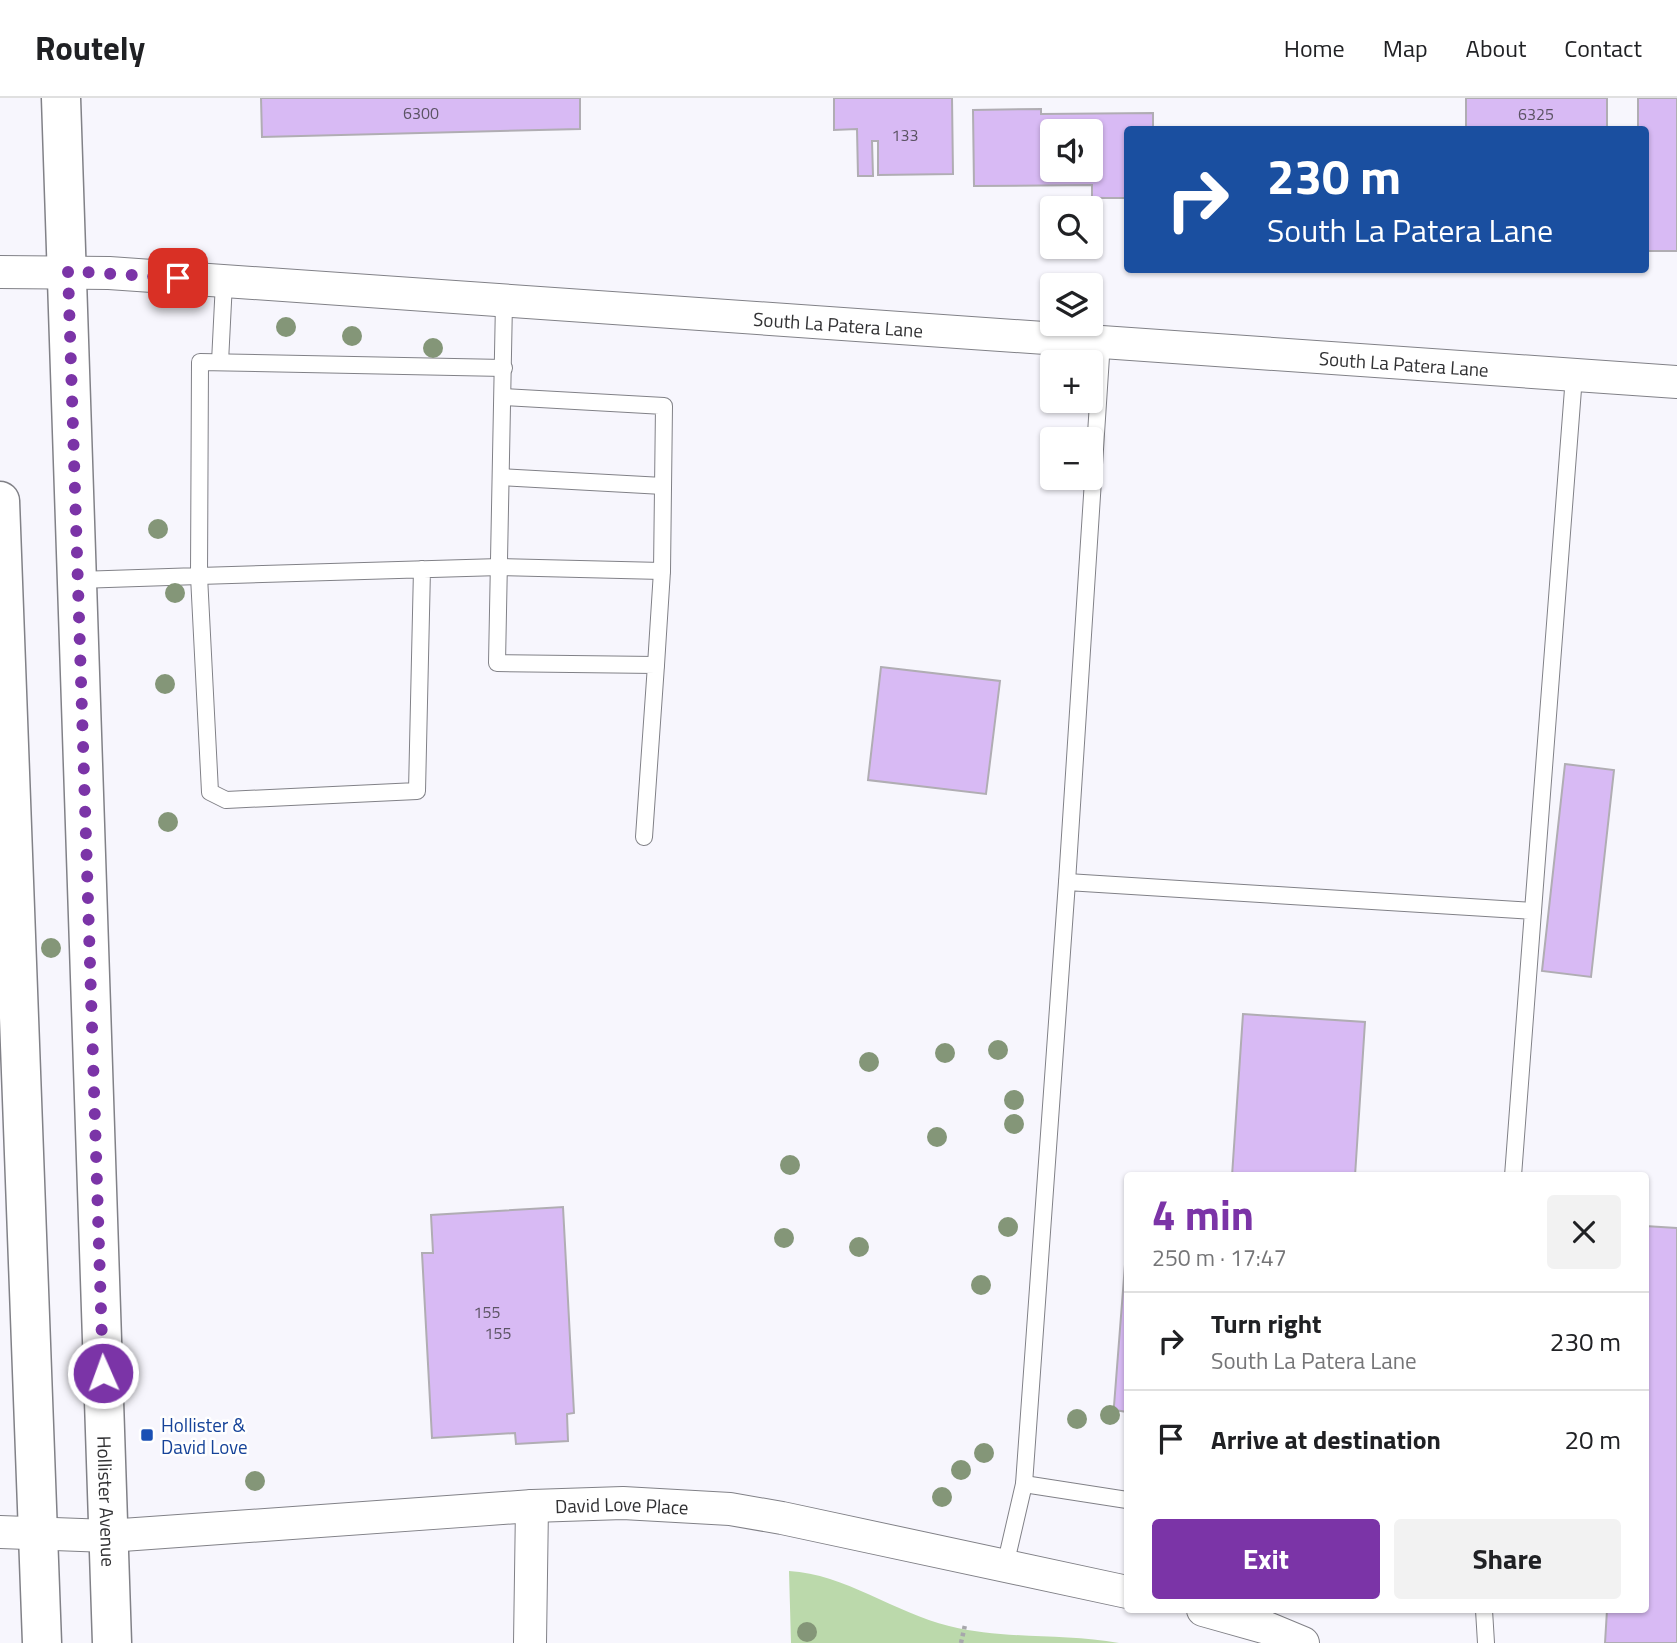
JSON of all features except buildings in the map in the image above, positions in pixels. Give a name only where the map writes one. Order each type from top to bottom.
[{"type":"main road","name":"Hollister Avenue","points":[[61,98],[112,1643]]},
{"type":"main road","points":[[0,501],[42,1643]]},
{"type":"street","name":"South La Patera Lane","points":[[0,272],[68,271],[1677,382]]},
{"type":"street","name":"David Love Place","points":[[0,1532],[108,1536],[532,1506],[623,1503],[730,1508],[1124,1590]]},
{"type":"street","points":[[530,1643],[532,1506]]},
{"type":"street","points":[[1210,1613],[1265,1636],[1303,1643]]},
{"type":"lane","points":[[220,362],[225,282]]},
{"type":"lane","points":[[504,302],[497,663],[656,666]]},
{"type":"lane","points":[[1005,1566],[1024,1484],[1102,341]]},
{"type":"lane","points":[[422,569],[417,791],[226,800],[210,792],[199,576],[200,362],[504,368]]},
{"type":"lane","points":[[1513,1172],[1574,376]]},
{"type":"lane","points":[[503,397],[664,405],[662,571],[644,837]]},
{"type":"lane","points":[[501,477],[663,486]]},
{"type":"lane","points":[[78,580],[500,567],[662,571]]},
{"type":"lane","points":[[1066,883],[1533,911]]},
{"type":"lane","points":[[1024,1484],[1124,1500]]},
{"type":"lane","points":[[1484,1613],[1486,1643]]},
{"type":"path","points":[[961,1643],[965,1625]]},
{"type":"green space","points":[[789,1571],[830,1579],[949,1626],[991,1633],[1119,1643],[791,1643]]},
{"type":"place","name":"Hollister & David Love","points":[[147,1435]]},
{"type":"route","points":[[103,1373],[68,271],[178,278]]}]
